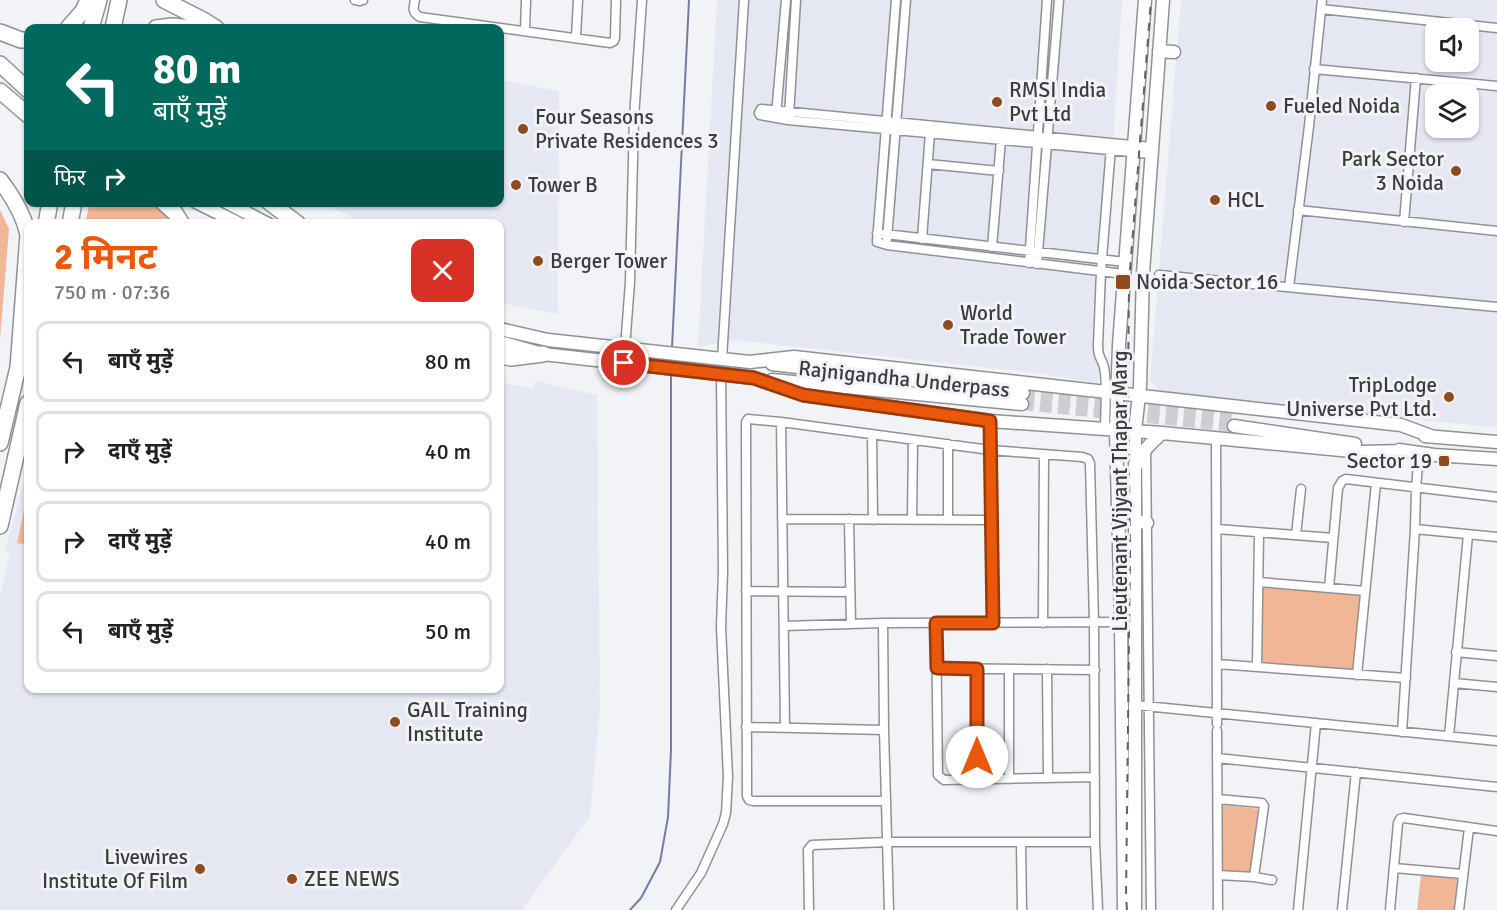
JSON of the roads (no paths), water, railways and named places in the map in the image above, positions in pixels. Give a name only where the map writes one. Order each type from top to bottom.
[{"type":"highway","points":[[72,24],[83,11],[88,0]]},
{"type":"highway","points":[[93,24],[99,0]]},
{"type":"highway","points":[[114,24],[119,0]]},
{"type":"highway","points":[[164,0],[210,24]]},
{"type":"highway","points":[[0,32],[24,40]]},
{"type":"highway","points":[[0,64],[24,86]]},
{"type":"highway","points":[[0,91],[24,112]]},
{"type":"highway","points":[[0,180],[24,219]]},
{"type":"highway","points":[[168,207],[179,219]]},
{"type":"highway","points":[[276,207],[291,219]]},
{"type":"highway","points":[[18,368],[24,288]]},
{"type":"highway","points":[[0,442],[24,336]]},
{"type":"highway","points":[[504,356],[543,354]]},
{"type":"highway","points":[[0,526],[24,421]]},
{"type":"main road","name":"Lieutenant Vijyant Thapar Marg","points":[[1124,910],[1121,622],[1110,429],[1118,394],[1119,345],[1145,0]]},
{"type":"main road","name":"Lieutenant Vijyant Thapar Marg","points":[[1135,910],[1135,705],[1141,522],[1134,470],[1135,431],[1139,396],[1143,273],[1163,0]]},
{"type":"main road","points":[[1159,51],[1174,52]]},
{"type":"main road","points":[[206,207],[230,219]]},
{"type":"main road","points":[[236,207],[258,219]]},
{"type":"main road","points":[[504,329],[548,340],[717,359],[750,362],[794,357],[1105,391],[1401,426],[1431,436]]},
{"type":"main road","points":[[504,343],[543,354],[754,378],[803,395],[990,421],[1162,433],[1362,452],[1406,451]]},
{"type":"main road","name":"Rajnigandha Underpass","points":[[750,362],[1022,398],[754,378]]},
{"type":"main road","points":[[1497,442],[1235,420],[1419,453],[1497,459]]},
{"type":"main road","points":[[1134,470],[1146,448],[1162,433]]},
{"type":"street","points":[[355,0],[363,0]]},
{"type":"street","points":[[415,0],[414,13],[420,17],[472,24]]},
{"type":"street","points":[[525,31],[526,0]]},
{"type":"street","points":[[576,38],[578,0]]},
{"type":"street","points":[[504,28],[610,43],[614,40],[616,0]]},
{"type":"street","points":[[628,349],[634,118],[642,0]]},
{"type":"street","points":[[717,359],[744,0]]},
{"type":"street","points":[[786,0],[776,115],[1152,150]]},
{"type":"street","points":[[789,116],[796,0]]},
{"type":"street","points":[[896,0],[877,242],[1101,272],[1125,268]]},
{"type":"street","points":[[887,245],[906,0]]},
{"type":"street","points":[[1033,263],[1047,141],[1059,1],[1047,1],[1037,140],[1034,252]]},
{"type":"street","points":[[1289,287],[1321,5],[1497,28]]},
{"type":"street","points":[[1043,65],[1054,66]]},
{"type":"street","points":[[1314,69],[1497,86]]},
{"type":"street","points":[[1404,222],[1416,78]]},
{"type":"street","points":[[896,126],[930,133],[1001,140],[1037,140]]},
{"type":"street","points":[[922,239],[930,133]]},
{"type":"street","points":[[992,247],[1001,140]]},
{"type":"street","points":[[1110,429],[1103,364],[1098,355],[1098,346],[1101,272],[1111,147]]},
{"type":"street","points":[[928,164],[999,171]]},
{"type":"street","points":[[1298,210],[1497,231]]},
{"type":"street","points":[[877,233],[1102,260],[1125,268]]},
{"type":"street","points":[[1159,275],[1497,307]]},
{"type":"street","points":[[676,910],[702,873],[726,813],[728,777],[721,627],[723,570],[717,374]]},
{"type":"street","points":[[885,801],[753,801],[747,796],[746,422],[750,418],[990,450],[1088,459],[1090,463],[1094,622],[1095,842],[1098,910]]},
{"type":"street","points":[[990,421],[993,623]]},
{"type":"street","points":[[781,422],[785,728]]},
{"type":"street","points":[[872,434],[873,520]]},
{"type":"street","points":[[1216,438],[1218,910]]},
{"type":"street","points":[[912,520],[913,440]]},
{"type":"street","points":[[948,444],[948,520]]},
{"type":"street","points":[[1146,448],[1141,522],[1149,706],[1151,910]]},
{"type":"street","points":[[1402,732],[1419,453]]},
{"type":"street","points":[[1043,623],[1044,455]]},
{"type":"street","points":[[1329,588],[1338,488],[1342,481],[1346,479],[1497,497]]},
{"type":"street","points":[[1357,675],[1377,483]]},
{"type":"street","points":[[1296,536],[1300,489]]},
{"type":"street","points":[[782,519],[991,520]]},
{"type":"street","points":[[849,519],[851,624]]},
{"type":"street","points":[[1216,529],[1333,538]]},
{"type":"street","points":[[1415,529],[1497,537]]},
{"type":"street","points":[[1257,667],[1260,533]]},
{"type":"street","points":[[1449,736],[1468,535]]},
{"type":"street","points":[[1259,582],[1365,591]]},
{"type":"street","points":[[746,591],[850,592]]},
{"type":"street","points":[[784,626],[1121,622]]},
{"type":"street","points":[[936,623],[938,775],[944,780],[1095,777]]},
{"type":"street","points":[[883,624],[889,910]]},
{"type":"street","points":[[1456,652],[1497,656]]},
{"type":"street","points":[[1217,664],[1406,678]]},
{"type":"street","points":[[937,668],[1095,670]]},
{"type":"street","points":[[977,669],[977,779]]},
{"type":"street","points":[[1009,779],[1010,669]]},
{"type":"street","points":[[1047,669],[1048,778]]},
{"type":"street","points":[[1454,683],[1497,687]]},
{"type":"street","points":[[1135,705],[1497,741]]},
{"type":"street","points":[[1298,910],[1316,723]]},
{"type":"street","points":[[746,726],[884,730]]},
{"type":"street","points":[[1217,758],[1497,787]]},
{"type":"street","points":[[1342,910],[1356,772]]},
{"type":"street","points":[[1218,799],[1262,803],[1264,806],[1254,877]]},
{"type":"street","points":[[1390,910],[1400,819],[1497,831]]},
{"type":"street","points":[[1458,910],[1469,828]]},
{"type":"street","points":[[809,910],[808,850],[810,846],[888,842],[1095,842]]},
{"type":"street","points":[[1021,843],[1022,910]]},
{"type":"street","points":[[1394,868],[1463,874]]},
{"type":"street","points":[[1218,875],[1272,880]]},
{"type":"waterway","points":[[672,348],[689,0]]},
{"type":"waterway","points":[[630,910],[641,898],[660,862],[668,817],[671,750],[671,371]]},
{"type":"tunnel","points":[[1023,393],[1236,414]]},
{"type":"tunnel","points":[[1022,404],[1234,426]]},
{"type":"railway","points":[[1127,910],[1130,553],[1129,283],[1151,0]]},
{"type":"place","name":"RMSI India Pvt Ltd","points":[[997,102]]},
{"type":"place","name":"Fueled Noida","points":[[1271,106]]},
{"type":"place","name":"Four Seasons Private Residences 3","points":[[523,129]]},
{"type":"place","name":"Park Sector 3 Noida","points":[[1456,171]]},
{"type":"place","name":"Tower B","points":[[516,185]]},
{"type":"place","name":"HCL","points":[[1215,200]]},
{"type":"place","name":"Berger Tower","points":[[538,261]]},
{"type":"place","name":"Noida Sector 16","points":[[1123,282]]},
{"type":"place","name":"World Trade Tower","points":[[948,325]]},
{"type":"place","name":"TripLodge Universe Pvt Ltd.","points":[[1449,397]]},
{"type":"place","name":"Sector 19","points":[[1444,461]]},
{"type":"place","name":"GAIL Training Institute","points":[[395,722]]},
{"type":"place","name":"Livewires Institute Of Film","points":[[200,869]]},
{"type":"place","name":"ZEE NEWS","points":[[292,879]]}]
